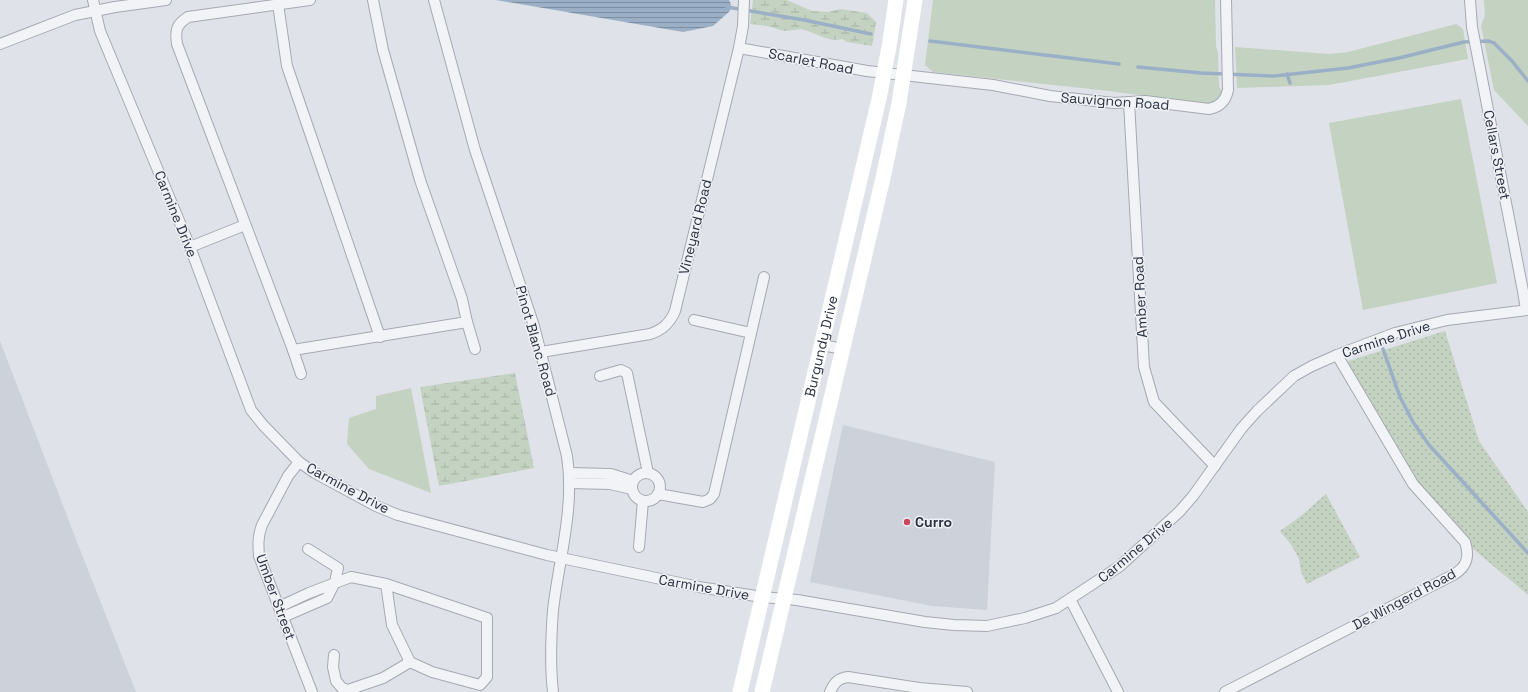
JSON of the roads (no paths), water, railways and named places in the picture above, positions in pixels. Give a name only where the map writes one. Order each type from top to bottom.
[{"type":"main road","name":"Burgundy Drive","points":[[740,692],[879,99],[896,0]]},
{"type":"main road","name":"Burgundy Drive","points":[[762,692],[842,349],[884,178],[915,0]]},
{"type":"street","name":"Carmine Drive","points":[[93,0],[100,31],[190,247],[251,410],[263,425],[299,462],[315,473],[379,508],[406,517],[561,558],[699,587],[762,597],[784,598],[925,622],[986,626],[1043,613],[1056,608],[1120,566],[1168,523],[1193,496],[1241,429],[1257,411],[1294,376],[1337,355],[1395,334],[1432,323],[1527,310]]},
{"type":"street","points":[[0,44],[75,15],[95,10],[166,0]]},
{"type":"street","points":[[301,374],[294,350],[245,226],[177,44],[175,32],[180,22],[188,17],[310,0]]},
{"type":"street","points":[[373,0],[383,50],[420,180],[462,299],[475,348]]},
{"type":"street","name":"Pinot Blanc Road","points":[[434,0],[475,150],[534,326],[565,445],[569,478],[561,558],[552,623],[553,692]]},
{"type":"street","name":"Vineyard Road","points":[[541,352],[650,334],[662,329],[670,321],[674,311],[739,48],[743,26],[744,0]]},
{"type":"street","name":"Sauvignon Road","points":[[903,75],[993,85],[1050,96],[1114,103],[1145,101],[1210,109],[1222,103],[1228,90],[1226,0]]},
{"type":"street","name":"Cellars Street","points":[[1470,0],[1472,27],[1527,310]]},
{"type":"street","points":[[278,4],[287,66],[380,337]]},
{"type":"street","name":"Scarlet Road","points":[[739,48],[867,71],[903,75]]},
{"type":"street","name":"Amber Road","points":[[1129,102],[1144,367],[1154,402],[1215,466]]},
{"type":"street","points":[[190,247],[245,226]]},
{"type":"street","points":[[658,494],[703,502],[710,499],[714,494],[764,277]]},
{"type":"street","points":[[694,320],[751,333]]},
{"type":"street","points":[[294,350],[467,322]]},
{"type":"street","points":[[822,345],[842,349]]},
{"type":"street","name":"De Wingerd Road","points":[[1225,692],[1454,574],[1466,564],[1468,553],[1465,542],[1414,484],[1337,355]]},
{"type":"street","points":[[600,376],[620,370],[627,373],[648,473]]},
{"type":"street","name":"Umber Street","points":[[299,462],[288,476],[262,525],[258,542],[259,556],[312,692]]},
{"type":"street","points":[[648,473],[656,477],[658,481],[658,494],[652,500],[643,501],[636,497],[632,485],[639,475],[648,473]]},
{"type":"street","points":[[569,478],[610,484],[632,485]]},
{"type":"street","points":[[639,547],[643,501]]},
{"type":"street","points":[[283,617],[327,598],[335,582],[338,568],[308,549]]},
{"type":"street","points":[[279,607],[351,576],[386,584],[487,618],[487,677],[480,685],[432,672],[410,662],[392,625],[386,584]]},
{"type":"street","points":[[1070,599],[1118,692]]},
{"type":"street","points":[[334,654],[336,681],[342,688],[348,690],[383,678],[410,662]]},
{"type":"street","points":[[830,692],[833,685],[838,680],[848,677],[919,688],[967,692]]},
{"type":"water","points":[[496,0],[729,0],[731,4],[730,11],[713,26],[683,32]]},
{"type":"waterway","points":[[727,7],[804,20],[871,34]]},
{"type":"waterway","points":[[930,41],[1119,64]]},
{"type":"waterway","points":[[1138,67],[1201,73],[1274,76],[1348,68],[1399,58],[1464,42],[1489,41],[1494,43],[1512,61],[1528,81]]},
{"type":"waterway","points":[[1287,74],[1290,83]]},
{"type":"waterway","points":[[1383,349],[1400,397],[1413,422],[1429,445],[1528,553]]},
{"type":"place","name":"Curro","points":[[907,522]]}]
